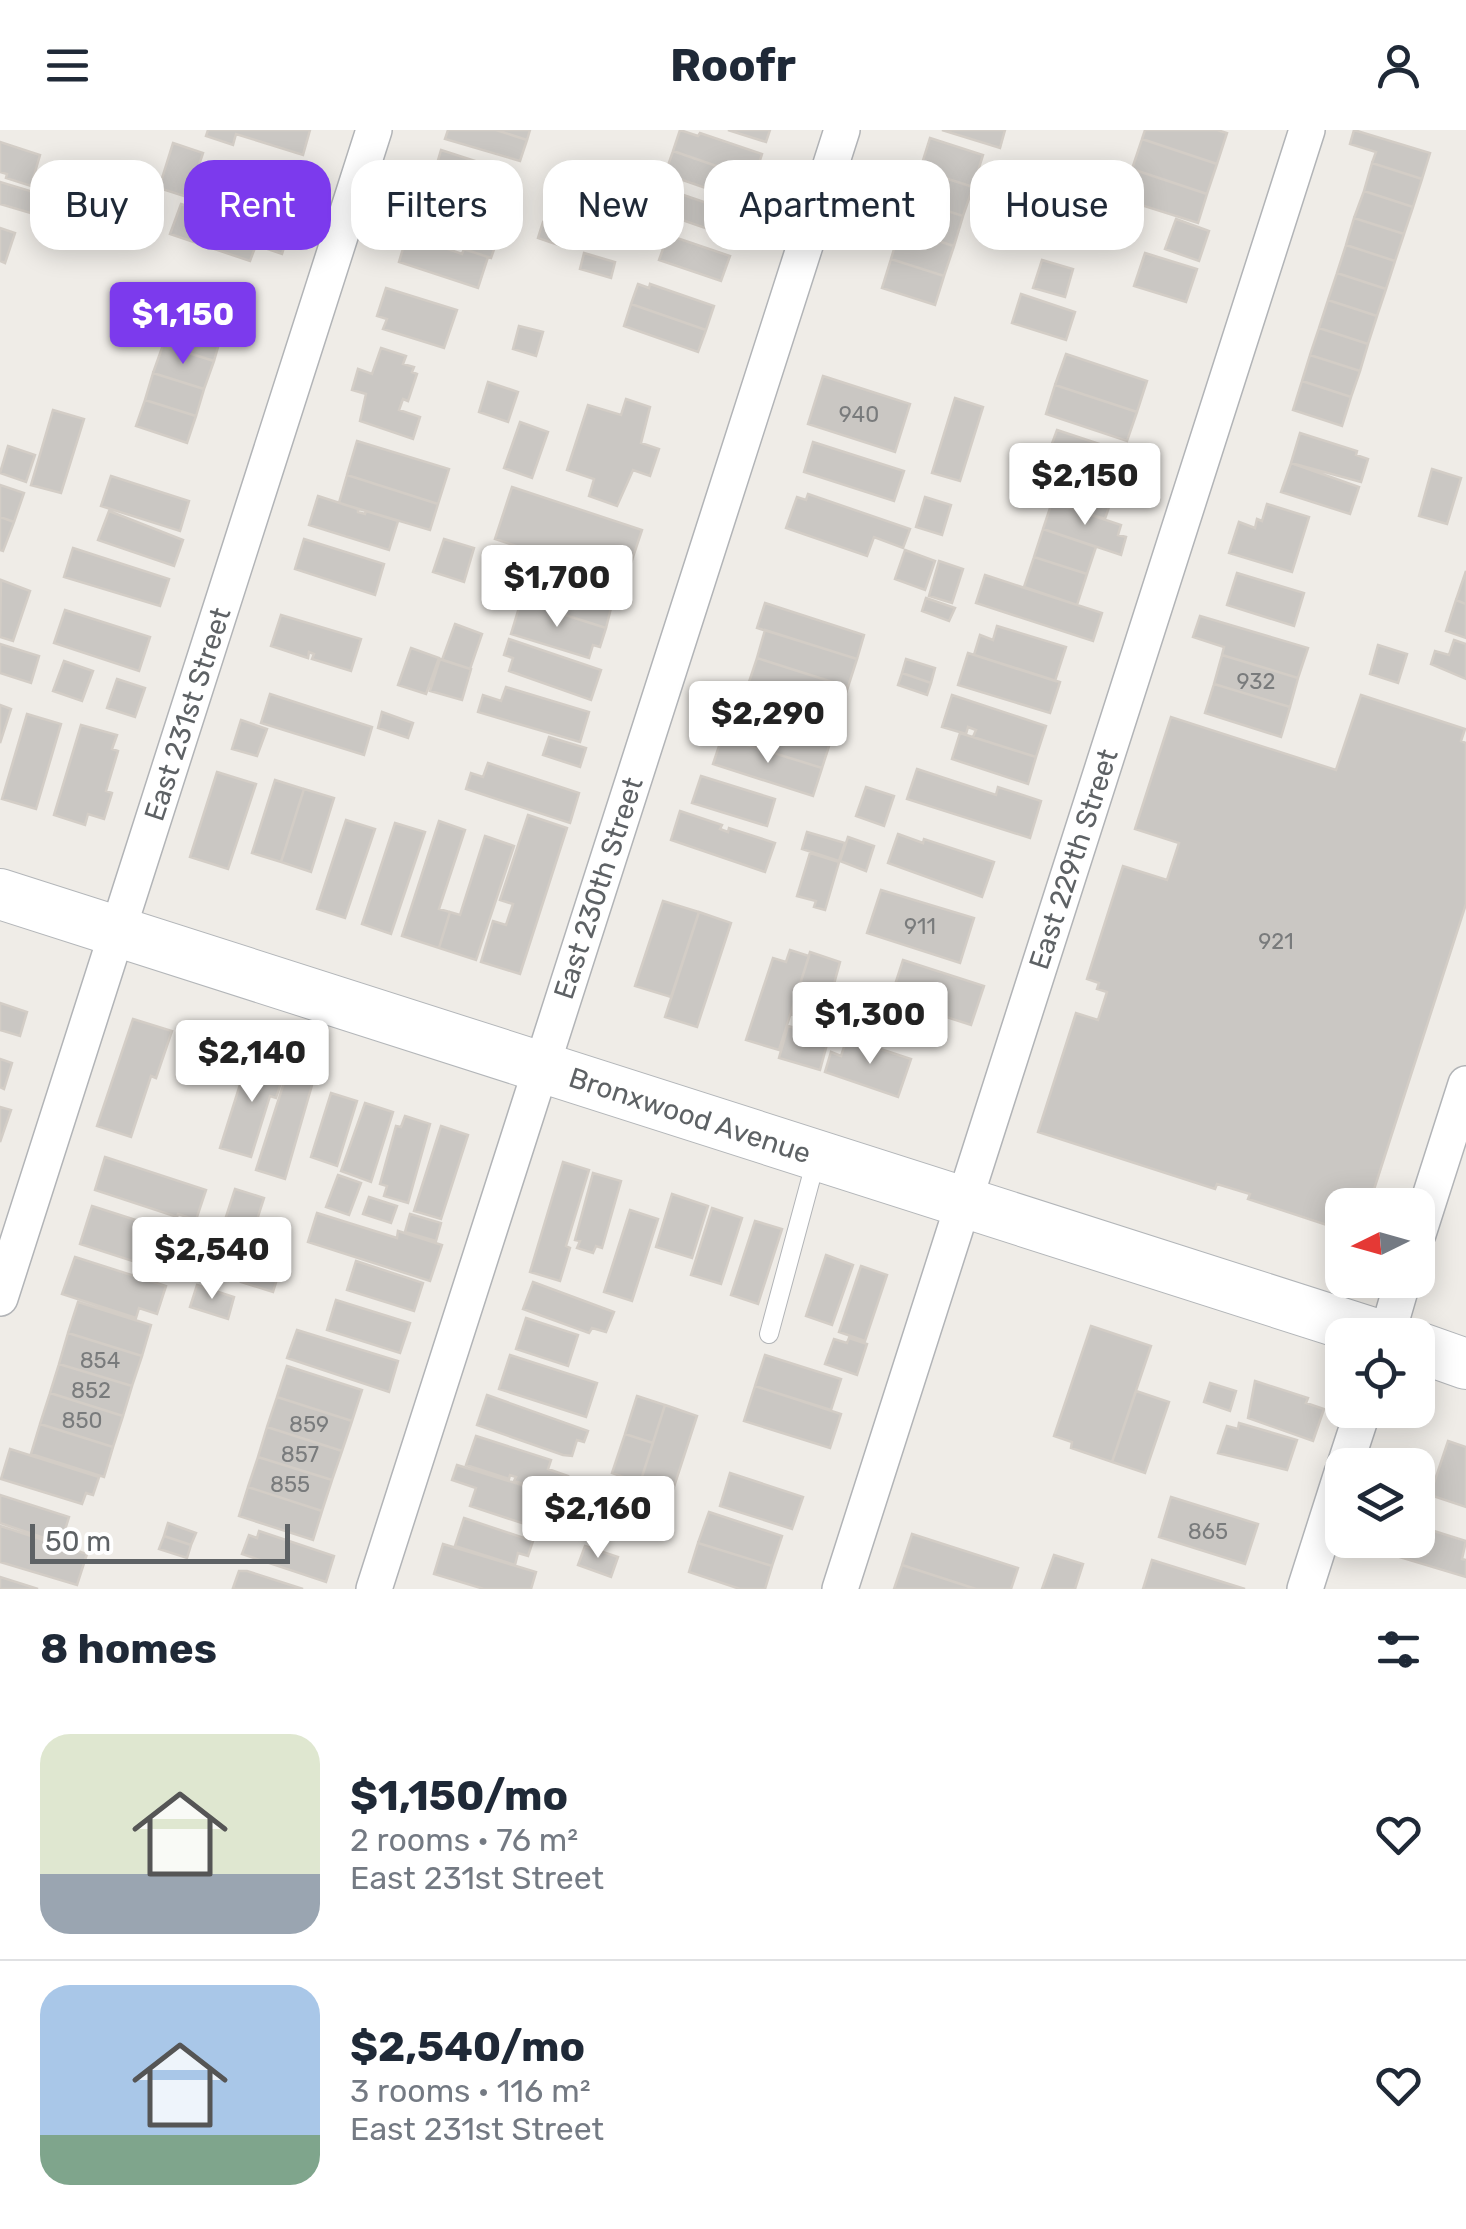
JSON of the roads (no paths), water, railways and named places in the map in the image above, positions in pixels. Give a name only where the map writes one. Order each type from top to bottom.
[{"type":"street","name":"East 231st Street","points":[[0,1298],[374,130]]},
{"type":"street","name":"East 230th Street","points":[[374,1589],[842,130]]},
{"type":"street","name":"East 229th Street","points":[[840,1589],[1308,130]]},
{"type":"street","name":"Bronxwood Avenue","points":[[0,894],[1329,1318]]},
{"type":"street","points":[[1433,1188],[1466,1084]]},
{"type":"street","points":[[1435,1354],[1466,1364]]},
{"type":"street","points":[[1305,1589],[1325,1526]]},
{"type":"lane","points":[[768,1334],[818,1155]]}]
